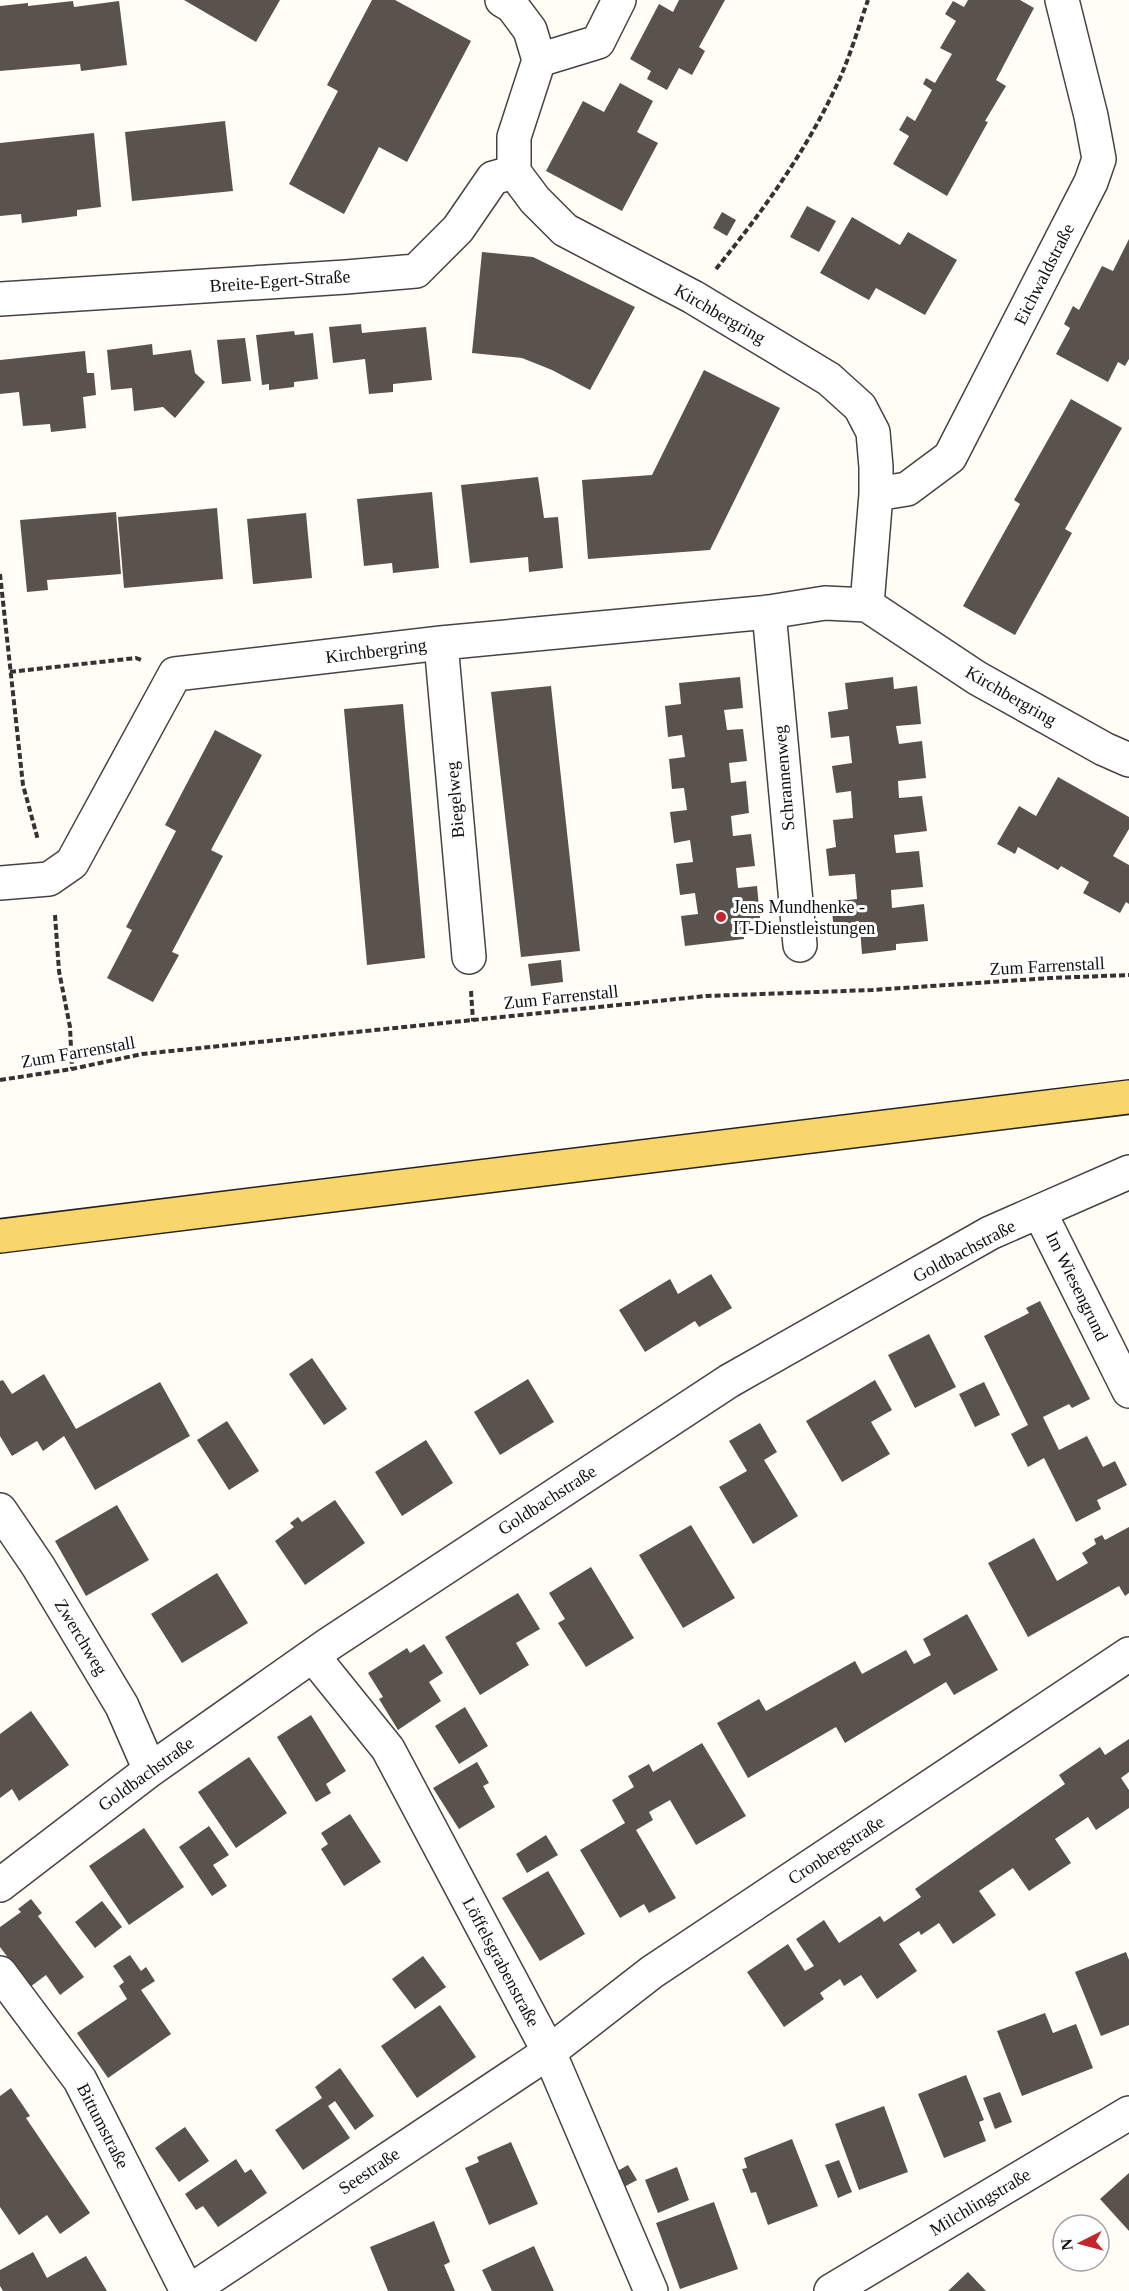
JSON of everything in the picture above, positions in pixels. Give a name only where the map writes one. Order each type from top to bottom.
[{"type":"main road","points":[[0,1236],[1129,1097]]},
{"type":"street","points":[[502,0],[512,6],[530,30],[539,60],[514,136],[514,172]]},
{"type":"street","points":[[539,60],[597,42],[619,0]]},
{"type":"street","name":"Eichwaldstraße","points":[[876,494],[907,489],[950,457],[1091,182],[1099,159],[1091,116],[1062,0]]},
{"type":"street","name":"Kirchbergring","points":[[514,172],[535,200],[565,230],[693,297],[829,379],[860,407],[873,432],[876,494],[867,605]]},
{"type":"street","name":"Breite-Egert-Straße","points":[[0,299],[416,271],[459,229],[493,178],[514,172]]},
{"type":"street","name":"Kirchbergring","points":[[175,674],[441,643],[769,612],[825,603],[867,605],[977,678],[1104,749],[1129,760]]},
{"type":"street","name":"Schrannenweg","points":[[769,612],[800,945]]},
{"type":"street","name":"Biegelweg","points":[[441,643],[468,957]]},
{"type":"street","points":[[0,883],[49,879],[72,863],[175,674]]},
{"type":"street","name":"Goldbachstraße","points":[[0,1885],[150,1770],[313,1656],[729,1381],[990,1233],[1129,1172]]},
{"type":"street","name":"Im Wiesengrund","points":[[1040,1213],[1129,1391]]},
{"type":"street","name":"Zwerchweg","points":[[0,1510],[38,1566],[122,1706],[150,1770]]},
{"type":"street","name":"Cronbergstraße","points":[[549,2052],[652,1972],[1129,1654]]},
{"type":"street","name":"Löffelsgrabenstraße","points":[[313,1656],[388,1749],[549,2052],[651,2291]]},
{"type":"street","name":"Bittumstraße","points":[[0,1973],[80,2080],[189,2291]]},
{"type":"street","name":"Seestraße","points":[[189,2291],[549,2052]]},
{"type":"street","name":"Milchlingstraße","points":[[831,2291],[1129,2113]]},
{"type":"path","points":[[693,297],[747,231],[795,163],[840,77],[868,0]]},
{"type":"path","points":[[0,574],[23,785],[49,879],[56,916],[59,971],[70,1027],[72,1069]]},
{"type":"path","points":[[10,672],[136,658],[175,674]]},
{"type":"path","name":"Zum Farrenstall","points":[[0,1080],[72,1069],[142,1054],[706,996],[872,990],[1129,975]]},
{"type":"building","points":[[184,0],[280,0],[256,42]]},
{"type":"building","points":[[372,0],[395,0],[471,41],[407,162],[379,147],[344,214],[289,184],[338,91],[327,85]]},
{"type":"building","points":[[679,0],[725,0],[699,47],[705,51],[692,75],[679,68],[667,90],[647,79],[651,71],[630,59],[659,4],[673,12]]},
{"type":"building","points":[[968,0],[1020,0],[1034,8],[996,80],[1006,86],[985,121],[988,122],[947,196],[893,164],[909,136],[899,130],[907,116],[915,121],[932,90],[923,84],[926,78],[935,83],[952,54],[940,48],[956,21],[945,14],[953,1],[964,7]]},
{"type":"building","points":[[73,1],[74,7],[119,1],[127,65],[81,71],[80,64],[0,71],[0,6],[28,3],[28,6]]},
{"type":"building","points":[[620,83],[653,101],[637,132],[658,143],[622,211],[546,171],[583,101],[604,112]]},
{"type":"building","points":[[225,121],[233,191],[132,201],[125,132]]},
{"type":"building","points":[[94,133],[101,207],[77,210],[77,216],[22,223],[21,214],[0,216],[0,143]]},
{"type":"building","points":[[807,206],[836,221],[819,252],[790,237]]},
{"type":"building","points":[[722,212],[736,220],[727,236],[713,228]]},
{"type":"building","points":[[852,217],[900,245],[908,232],[957,260],[925,315],[876,288],[869,300],[820,273]]},
{"type":"building","points":[[1129,239],[1129,359],[1125,366],[1118,362],[1108,382],[1056,354],[1070,328],[1064,324],[1073,306],[1079,310],[1102,266],[1113,271]]},
{"type":"building","points":[[482,252],[533,257],[635,307],[590,390],[552,370],[522,358],[472,353]]},
{"type":"building","points":[[361,324],[362,333],[426,327],[432,380],[393,384],[393,392],[369,394],[365,359],[333,363],[329,327]]},
{"type":"building","points":[[294,331],[295,335],[313,333],[318,379],[294,382],[294,387],[269,390],[269,384],[262,385],[256,335]]},
{"type":"building","points":[[245,338],[251,381],[222,384],[217,340]]},
{"type":"building","points":[[152,344],[153,355],[191,350],[195,373],[205,382],[175,418],[163,407],[134,411],[132,388],[111,390],[107,350]]},
{"type":"building","points":[[85,351],[87,373],[94,373],[96,395],[83,397],[86,428],[51,432],[50,424],[23,426],[19,392],[0,394],[0,360]]},
{"type":"building","points":[[704,370],[780,408],[710,550],[588,559],[582,480],[652,475]]},
{"type":"building","points":[[1071,399],[1122,428],[1065,529],[1072,533],[1015,635],[963,606],[1020,504],[1014,500]]},
{"type":"building","points":[[538,477],[544,518],[558,517],[563,568],[529,572],[528,557],[470,563],[461,485]]},
{"type":"building","points":[[432,492],[439,568],[393,573],[392,563],[364,566],[357,499]]},
{"type":"building","points":[[217,508],[223,579],[124,588],[118,517]]},
{"type":"building","points":[[116,512],[121,574],[47,580],[48,590],[27,592],[20,520]]},
{"type":"building","points":[[306,513],[312,578],[253,584],[247,519]]},
{"type":"building","points":[[740,677],[743,708],[724,710],[727,730],[743,729],[747,761],[729,763],[731,783],[746,781],[749,813],[731,816],[733,836],[751,834],[755,866],[736,868],[738,888],[757,886],[760,918],[742,920],[744,939],[685,946],[681,916],[698,914],[695,893],[680,895],[676,864],[693,862],[690,840],[674,843],[670,812],[687,810],[684,788],[672,789],[669,759],[685,757],[682,735],[668,737],[665,706],[681,704],[679,683]]},
{"type":"building","points":[[893,677],[894,689],[917,686],[921,724],[896,726],[899,744],[922,741],[926,778],[898,781],[899,798],[922,796],[927,831],[894,835],[896,853],[919,851],[923,887],[891,890],[892,908],[924,904],[928,941],[896,944],[896,950],[862,954],[860,928],[834,931],[831,902],[857,899],[855,874],[829,876],[826,849],[836,847],[833,820],[853,818],[851,791],[836,793],[832,766],[852,763],[849,736],[831,738],[828,712],[848,709],[845,683]]},
{"type":"building","points":[[551,686],[580,951],[521,957],[491,692]]},
{"type":"building","points":[[403,704],[425,958],[367,965],[344,709]]},
{"type":"building","points":[[215,730],[262,755],[211,850],[223,856],[172,952],[179,955],[153,1002],[107,978],[132,930],[126,927],[176,831],[165,825]]},
{"type":"building","points":[[1058,777],[1129,817],[1129,829],[1113,856],[1129,865],[1129,904],[1126,902],[1120,913],[1083,893],[1089,882],[1061,866],[1058,870],[1018,847],[1015,854],[997,844],[1019,806],[1036,816]]},
{"type":"building","points":[[561,960],[563,982],[531,986],[528,964]]},
{"type":"building","points":[[711,1274],[732,1308],[699,1327],[695,1321],[645,1352],[619,1310],[670,1279],[678,1294]]},
{"type":"building","points":[[1040,1301],[1090,1399],[1072,1408],[1069,1404],[1043,1417],[1059,1450],[1087,1436],[1103,1467],[1115,1461],[1127,1485],[1097,1500],[1101,1509],[1076,1522],[1044,1458],[1028,1467],[1011,1434],[1028,1425],[984,1336],[1029,1313],[1026,1308]]},
{"type":"building","points":[[929,1334],[956,1387],[915,1408],[888,1355]]},
{"type":"building","points":[[312,1358],[347,1409],[324,1425],[289,1374]]},
{"type":"building","points":[[44,1374],[76,1429],[160,1382],[190,1436],[95,1490],[64,1436],[43,1451],[37,1441],[12,1456],[0,1436],[0,1381],[3,1380],[12,1394]]},
{"type":"building","points":[[528,1379],[554,1422],[500,1455],[474,1412]]},
{"type":"building","points":[[875,1380],[892,1410],[871,1422],[890,1454],[842,1482],[806,1421]]},
{"type":"building","points":[[984,1382],[1000,1415],[975,1427],[959,1394]]},
{"type":"building","points":[[227,1421],[259,1471],[229,1490],[197,1440]]},
{"type":"building","points":[[760,1423],[777,1452],[764,1460],[798,1516],[753,1544],[719,1487],[747,1471],[729,1441]]},
{"type":"building","points":[[426,1440],[453,1483],[402,1516],[375,1472]]},
{"type":"building","points":[[335,1500],[365,1543],[305,1585],[275,1541],[294,1527],[290,1523],[298,1517],[302,1522]]},
{"type":"building","points":[[117,1505],[149,1560],[86,1596],[55,1541]]},
{"type":"building","points":[[691,1525],[735,1598],[683,1628],[639,1555]]},
{"type":"building","points":[[1129,1527],[1129,1593],[1125,1596],[1119,1586],[1028,1637],[988,1563],[1034,1538],[1057,1581],[1088,1563],[1082,1553],[1096,1544],[1094,1539],[1102,1535],[1105,1540]]},
{"type":"building","points":[[591,1567],[634,1638],[586,1667],[558,1623],[565,1619],[549,1593]]},
{"type":"building","points":[[217,1573],[248,1623],[182,1663],[151,1614]]},
{"type":"building","points":[[518,1593],[540,1629],[516,1643],[529,1665],[480,1695],[445,1637]]},
{"type":"building","points":[[967,1614],[998,1670],[954,1695],[946,1682],[845,1743],[836,1727],[748,1778],[717,1723],[759,1699],[766,1711],[855,1661],[862,1674],[906,1650],[914,1664],[931,1655],[923,1639]]},
{"type":"building","points":[[424,1644],[443,1673],[429,1682],[441,1701],[398,1730],[379,1699],[383,1697],[368,1673],[407,1648],[410,1653]]},
{"type":"building","points":[[465,1707],[488,1746],[459,1764],[435,1726]]},
{"type":"building","points":[[31,1711],[69,1765],[19,1801],[12,1789],[0,1798],[0,1734]]},
{"type":"building","points":[[311,1715],[346,1771],[326,1784],[331,1793],[316,1802],[277,1737]]},
{"type":"building","points":[[1129,1739],[1129,1772],[1121,1778],[1129,1790],[1129,1808],[1096,1830],[1088,1817],[1055,1839],[1071,1863],[1029,1891],[1013,1868],[979,1891],[996,1915],[953,1944],[939,1923],[921,1935],[919,1931],[899,1944],[917,1971],[877,1999],[861,1975],[844,1986],[840,1979],[820,1993],[824,1999],[784,2027],[747,1972],[788,1944],[805,1971],[814,1966],[796,1939],[824,1920],[839,1943],[880,1916],[884,1922],[921,1897],[915,1889],[1065,1784],[1059,1775],[1100,1747],[1105,1755]]},
{"type":"building","points":[[702,1743],[746,1816],[696,1845],[670,1800],[649,1812],[653,1820],[636,1830],[676,1898],[649,1913],[644,1904],[620,1918],[580,1850],[625,1823],[612,1800],[634,1787],[628,1776],[649,1764],[653,1772]]},
{"type":"building","points":[[249,1757],[287,1813],[236,1848],[198,1792]]},
{"type":"building","points":[[477,1762],[489,1783],[483,1786],[495,1807],[459,1829],[433,1788]]},
{"type":"building","points":[[350,1814],[381,1862],[344,1886],[321,1849],[328,1844],[321,1833]]},
{"type":"building","points":[[209,1826],[229,1855],[213,1865],[227,1886],[212,1896],[179,1847]]},
{"type":"building","points":[[144,1828],[184,1887],[129,1925],[89,1866]]},
{"type":"building","points":[[546,1835],[558,1855],[527,1873],[516,1854]]},
{"type":"building","points":[[548,1871],[585,1934],[540,1961],[502,1898]]},
{"type":"building","points":[[31,1899],[42,1913],[38,1916],[84,1977],[60,1995],[46,1975],[30,1987],[0,1947],[0,1927],[21,1912],[18,1909]]},
{"type":"building","points":[[102,1901],[122,1927],[95,1948],[75,1922]]},
{"type":"building","points":[[1126,1952],[1129,1960],[1129,2025],[1101,2036],[1075,1972]]},
{"type":"building","points":[[130,1955],[141,1971],[146,1967],[155,1981],[141,1990],[171,2034],[108,2078],[77,2033],[127,1999],[119,1986],[124,1982],[113,1966]]},
{"type":"building","points":[[423,1956],[446,1987],[415,2009],[392,1979]]},
{"type":"building","points":[[440,2005],[476,2057],[417,2098],[381,2046]]},
{"type":"building","points":[[1045,2013],[1053,2033],[1076,2024],[1093,2068],[1022,2096],[997,2031]]},
{"type":"building","points":[[340,2068],[374,2116],[355,2130],[335,2101],[328,2106],[350,2138],[303,2170],[275,2130],[322,2098],[315,2087]]},
{"type":"building","points":[[966,2075],[984,2120],[979,2122],[986,2141],[944,2158],[918,2094]]},
{"type":"building","points":[[11,2088],[30,2116],[26,2118],[90,2213],[60,2234],[47,2215],[19,2235],[0,2207],[0,2096]]},
{"type":"building","points":[[1000,2092],[1012,2122],[995,2129],[983,2098]]},
{"type":"building","points":[[884,2106],[908,2172],[859,2190],[835,2124]]},
{"type":"building","points":[[185,2127],[209,2161],[179,2182],[155,2148]]},
{"type":"building","points":[[792,2139],[818,2206],[768,2225],[756,2192],[751,2193],[742,2169],[747,2168],[744,2158]]},
{"type":"building","points":[[511,2142],[538,2204],[489,2225],[465,2168],[479,2162],[477,2157]]},
{"type":"building","points":[[236,2159],[245,2173],[251,2169],[267,2193],[218,2227],[203,2206],[196,2210],[185,2194]]},
{"type":"building","points":[[839,2160],[852,2192],[838,2198],[825,2165]]},
{"type":"building","points":[[628,2165],[637,2180],[622,2188],[614,2173]]},
{"type":"building","points":[[677,2167],[689,2200],[658,2213],[645,2180]]},
{"type":"building","points":[[1129,2173],[1129,2231],[1100,2199]]},
{"type":"building","points":[[714,2202],[738,2269],[680,2289],[656,2223]]},
{"type":"building","points":[[434,2221],[450,2262],[444,2265],[455,2291],[388,2291],[370,2247]]},
{"type":"building","points":[[534,2246],[554,2291],[492,2291],[482,2270]]},
{"type":"building","points":[[33,2252],[47,2278],[86,2256],[107,2291],[3,2291],[0,2286],[0,2270]]},
{"type":"building","points":[[968,2272],[986,2291],[948,2291]]},
{"type":"place","name":"Jens Mundhenke - IT-Dienstleistungen","points":[[721,917]]}]
